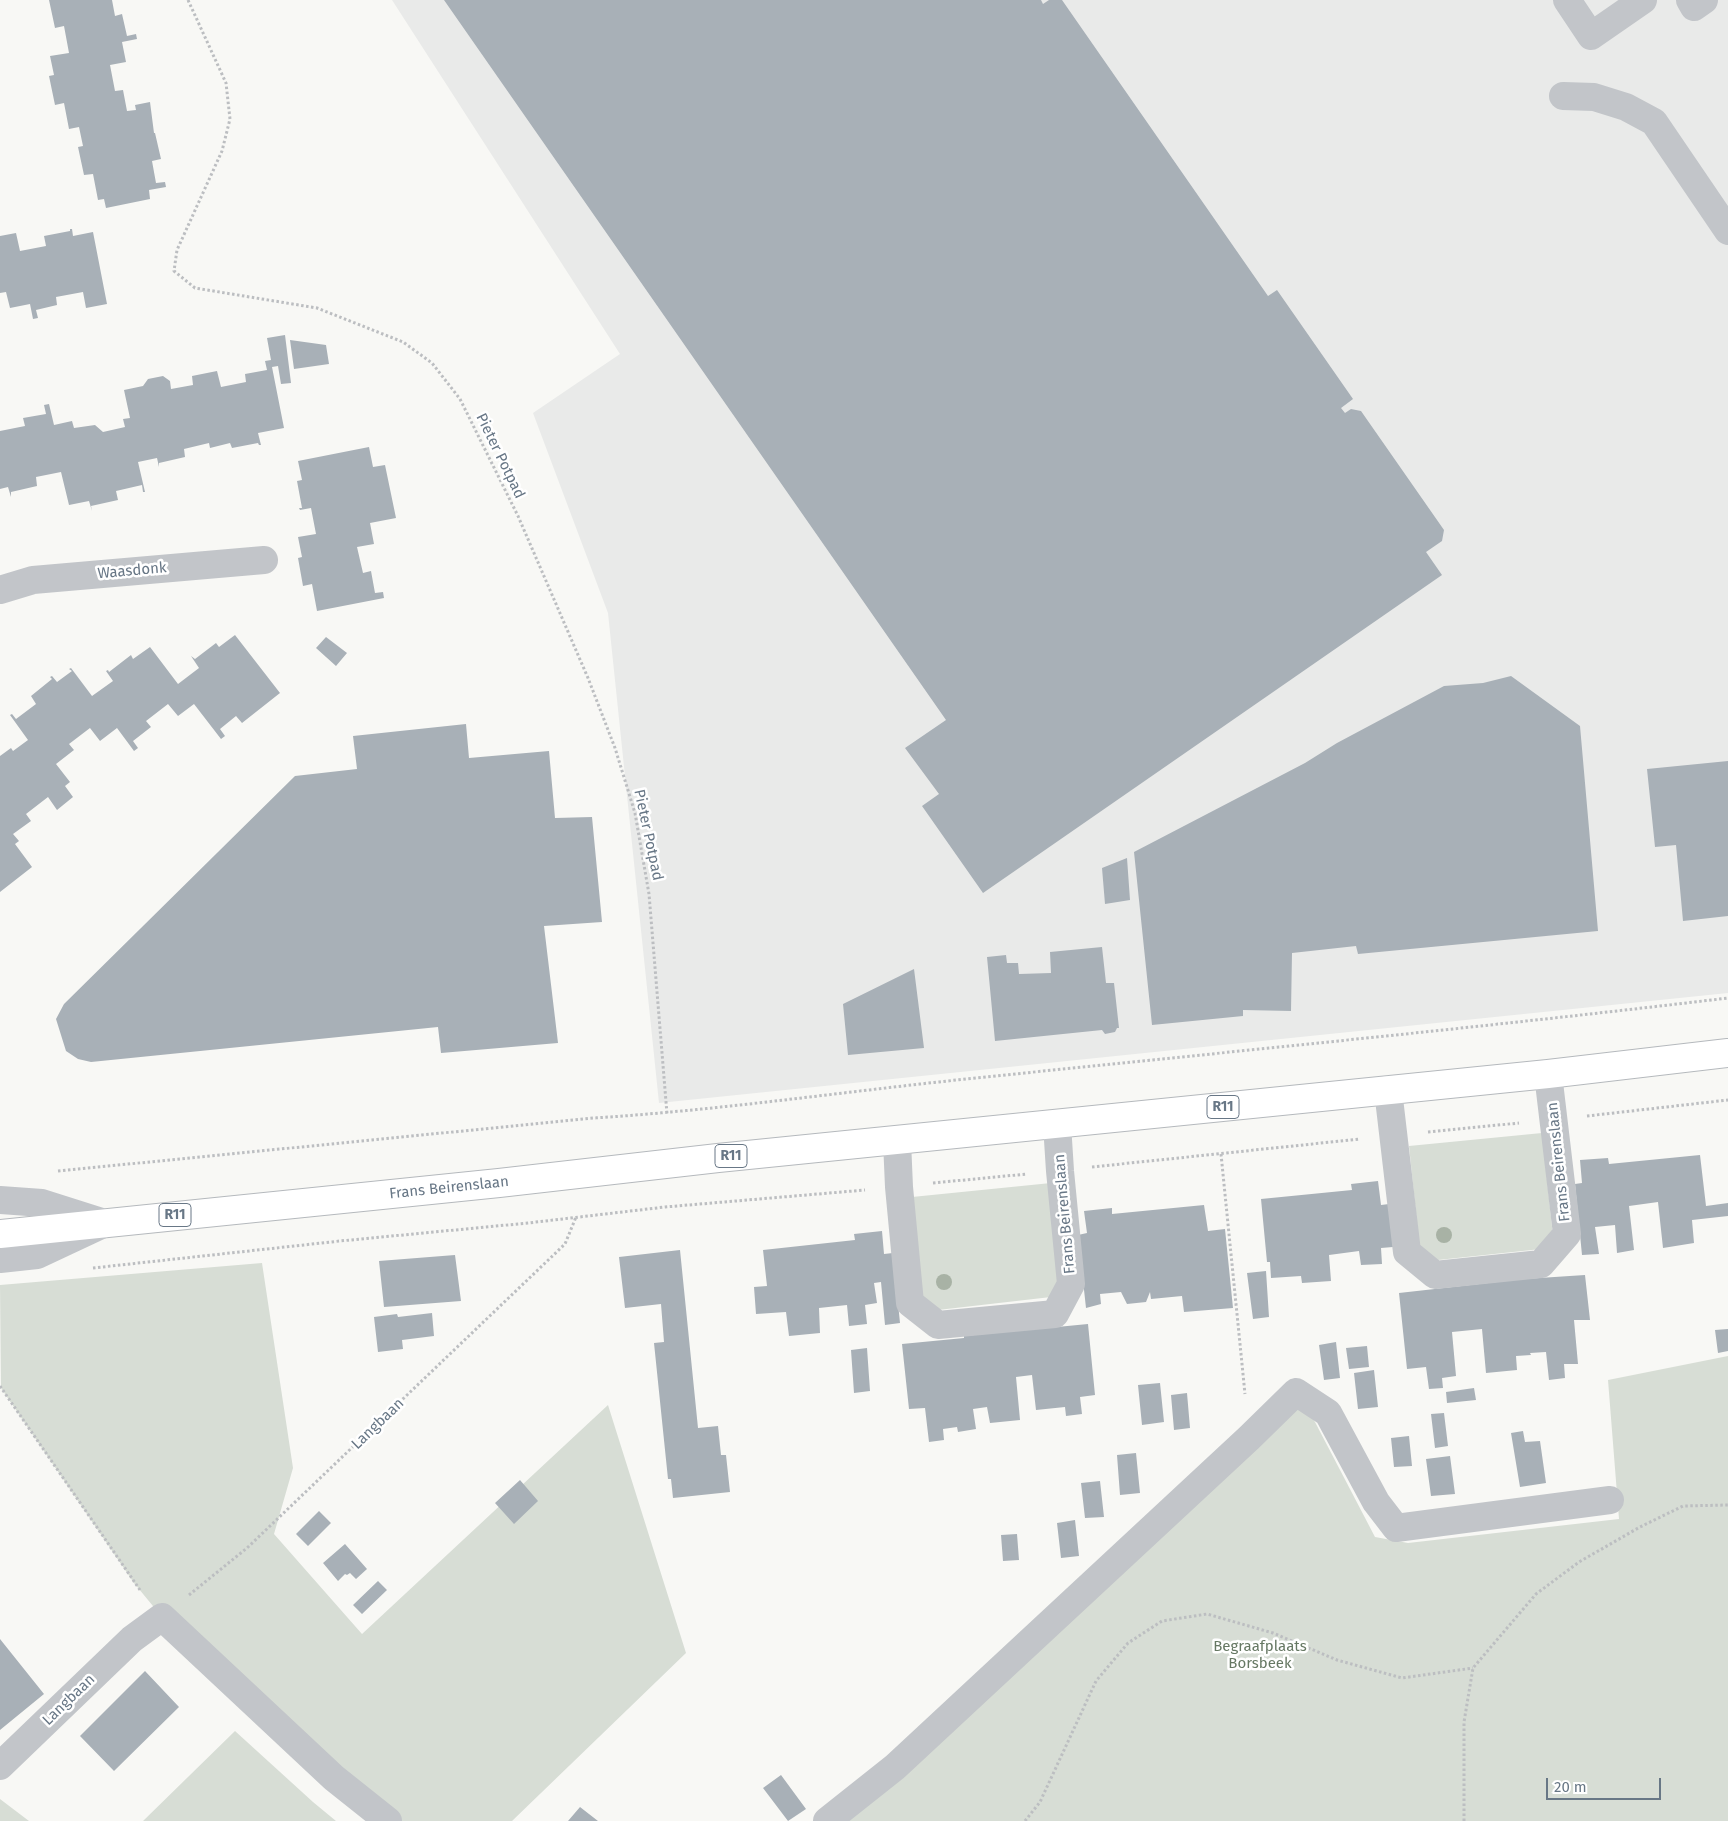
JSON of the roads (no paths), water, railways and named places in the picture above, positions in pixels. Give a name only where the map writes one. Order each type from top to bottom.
[{"type":"main road","name":"Frans Beirenslaan","points":[[0,1234],[499,1183],[718,1158],[1548,1074],[1728,1053]]},
{"type":"street","points":[[1567,0],[1591,36],[1643,0]]},
{"type":"street","points":[[1563,96],[1594,97],[1626,106],[1654,122],[1728,231]]},
{"type":"street","name":"Waasdonk","points":[[0,590],[33,580],[264,560]]},
{"type":"street","name":"Frans Beirenslaan","points":[[1388,1090],[1407,1252],[1435,1276],[1542,1264],[1567,1234],[1548,1074]]},
{"type":"street","name":"Frans Beirenslaan","points":[[897,1140],[899,1187],[910,1304],[938,1325],[1055,1314],[1071,1284],[1057,1124]]},
{"type":"street","points":[[0,1200],[42,1202],[105,1223]]},
{"type":"street","points":[[0,1259],[37,1255],[105,1223]]},
{"type":"street","points":[[827,1821],[895,1766],[1249,1438],[1296,1392],[1328,1413],[1376,1502],[1396,1528],[1610,1500]]},
{"type":"street","name":"Langbaan","points":[[0,1766],[132,1639],[162,1617],[334,1778],[388,1821]]},
{"type":"park label","name":"Begraafplaats Borsbeek","points":[[1260,1656]]}]
